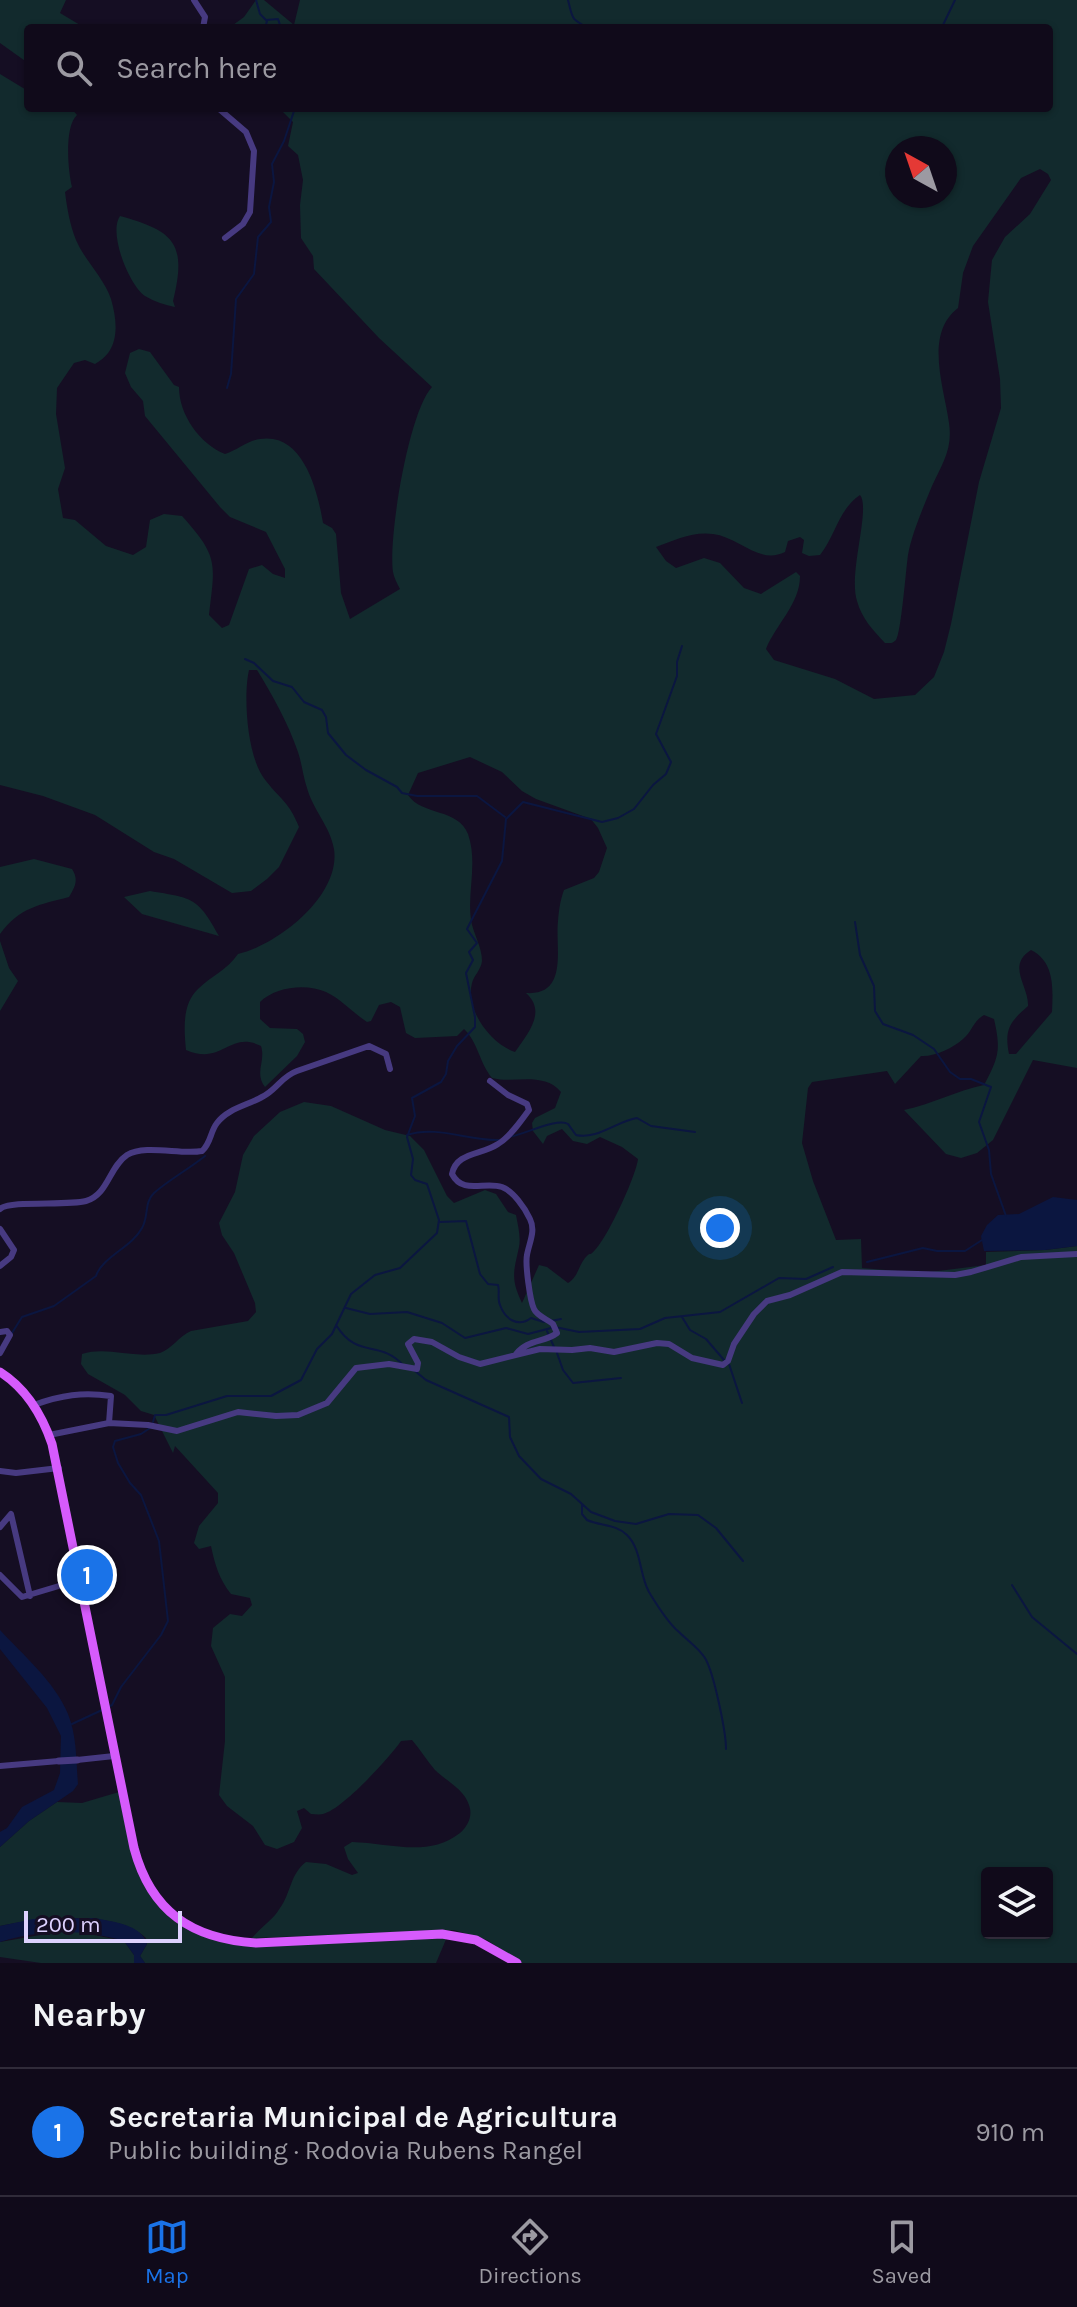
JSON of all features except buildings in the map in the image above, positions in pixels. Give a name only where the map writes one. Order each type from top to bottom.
[{"type":"main road","points":[[0,1372],[11,1379],[34,1405],[49,1435],[59,1468],[134,1848],[143,1877],[167,1910],[195,1930],[230,1941],[256,1943],[442,1934],[476,1940],[517,1963]]},
{"type":"street","points":[[194,0],[205,17],[204,24]]},
{"type":"street","points":[[223,112],[246,132],[254,151],[250,212],[243,224],[225,238]]},
{"type":"street","points":[[0,1209],[8,1204],[62,1205],[90,1200],[101,1191],[118,1164],[129,1154],[202,1151],[220,1120],[239,1107],[265,1096],[286,1075],[297,1071],[369,1046],[386,1054],[390,1069]]},
{"type":"street","points":[[490,1081],[511,1097],[527,1104],[529,1110],[503,1141],[493,1148],[460,1159],[452,1174],[456,1180],[469,1186],[493,1185],[507,1190],[531,1220],[532,1238],[526,1263],[533,1307],[553,1324],[557,1333],[553,1337],[527,1343],[516,1354]]},
{"type":"street","points":[[0,1229],[14,1250],[0,1266]]},
{"type":"street","points":[[49,1435],[109,1423],[177,1431],[238,1412],[287,1415],[318,1409],[334,1396],[356,1368],[389,1364],[417,1369],[418,1363],[409,1342],[414,1339],[424,1340],[480,1364],[540,1349],[590,1348],[614,1352],[665,1343],[692,1358],[723,1365],[762,1305],[842,1272],[955,1275],[1021,1257],[1077,1254]]},
{"type":"street","points":[[0,1332],[7,1331],[10,1335],[0,1353]]},
{"type":"street","points":[[34,1405],[59,1396],[90,1393],[111,1396],[109,1423]]},
{"type":"street","points":[[0,1471],[16,1473],[59,1468]]},
{"type":"street","points":[[0,1527],[11,1514],[30,1596]]},
{"type":"street","points":[[0,1575],[22,1597],[79,1580]]},
{"type":"street","points":[[0,1766],[114,1756]]},
{"type":"green space","points":[[0,0],[66,0],[60,13],[78,24],[24,24],[24,60],[0,43]]},
{"type":"green space","points":[[256,0],[264,0],[293,24],[234,24],[244,17]]},
{"type":"green space","points":[[300,0],[1077,0],[1077,1068],[1033,1060],[993,1140],[977,1153],[961,1158],[946,1154],[904,1110],[984,1085],[996,1060],[998,1038],[994,1019],[984,1015],[966,1036],[949,1049],[921,1056],[895,1084],[887,1071],[812,1082],[808,1088],[802,1143],[836,1240],[861,1239],[862,1268],[922,1273],[986,1265],[986,1252],[1077,1246],[1077,1963],[520,1963],[487,1940],[454,1930],[252,1938],[277,1912],[297,1872],[306,1862],[326,1864],[352,1875],[358,1873],[344,1847],[352,1842],[422,1847],[448,1841],[467,1824],[469,1805],[463,1794],[435,1770],[412,1740],[401,1741],[365,1782],[332,1810],[323,1814],[311,1814],[304,1808],[297,1811],[302,1828],[294,1842],[277,1849],[265,1845],[253,1826],[227,1806],[219,1795],[225,1741],[225,1677],[211,1646],[213,1628],[230,1614],[242,1616],[252,1605],[250,1598],[231,1594],[218,1572],[211,1546],[199,1549],[194,1543],[199,1526],[218,1503],[218,1493],[175,1446],[173,1453],[154,1415],[141,1411],[125,1395],[88,1374],[81,1364],[82,1354],[101,1351],[140,1355],[160,1353],[191,1331],[248,1321],[256,1312],[255,1303],[219,1223],[235,1192],[243,1155],[254,1136],[280,1112],[304,1102],[331,1106],[385,1130],[410,1136],[424,1150],[447,1196],[454,1203],[485,1190],[496,1194],[508,1212],[516,1215],[520,1239],[514,1281],[522,1303],[539,1265],[547,1267],[568,1283],[574,1278],[614,1220],[638,1159],[600,1137],[587,1144],[573,1141],[562,1129],[547,1136],[543,1144],[533,1131],[532,1123],[535,1118],[555,1108],[561,1092],[537,1080],[492,1078],[464,1029],[457,1036],[415,1038],[406,1033],[400,1007],[391,1002],[379,1005],[371,1021],[367,1022],[337,998],[318,989],[291,988],[266,997],[260,1002],[260,1019],[270,1028],[297,1029],[303,1034],[305,1042],[297,1056],[265,1087],[260,1077],[261,1046],[241,1042],[209,1054],[186,1050],[185,1017],[193,995],[238,954],[270,940],[303,916],[317,901],[333,867],[332,841],[310,796],[294,741],[257,670],[249,670],[246,696],[254,758],[266,781],[288,806],[299,827],[279,867],[251,891],[232,893],[174,859],[154,852],[95,815],[43,796],[0,785],[0,74],[24,89],[24,112],[74,112],[77,115],[69,139],[72,187],[65,192],[68,210],[76,240],[108,291],[115,317],[115,336],[109,352],[95,364],[85,360],[74,363],[57,388],[56,414],[65,468],[58,489],[63,518],[75,520],[106,546],[133,555],[146,547],[150,520],[164,514],[182,516],[203,541],[212,561],[209,615],[222,628],[229,625],[249,569],[262,565],[273,574],[285,578],[285,569],[266,532],[230,517],[145,416],[143,401],[131,387],[125,373],[130,353],[139,349],[150,352],[174,385],[179,387],[187,418],[199,436],[216,449],[225,454],[255,440],[275,439],[288,445],[298,455],[312,481],[323,523],[336,534],[341,593],[350,619],[400,589],[393,574],[392,555],[397,504],[408,447],[424,400],[432,387],[379,338],[314,269],[313,256],[301,238],[303,180],[298,155],[288,146],[293,122],[283,112],[1053,112],[1053,24],[294,24]],"holes":[[[1040,169],[1051,180],[1030,214],[1005,237],[992,260],[988,302],[1000,379],[1001,408],[979,482],[951,624],[934,677],[915,695],[874,699],[835,679],[774,660],[766,649],[796,596],[800,576],[796,572],[761,594],[744,588],[720,563],[704,558],[676,568],[666,561],[656,547],[706,533],[722,536],[758,553],[776,555],[785,552],[788,541],[800,537],[804,540],[802,553],[820,555],[842,515],[860,495],[863,513],[855,574],[857,601],[865,619],[885,643],[896,640],[910,547],[949,441],[939,362],[942,332],[958,308],[963,273],[973,246],[1021,178]],[[470,757],[502,772],[522,791],[536,799],[591,819],[607,848],[594,878],[564,890],[554,978],[549,987],[540,992],[526,993],[532,1000],[535,1015],[530,1030],[515,1052],[489,1034],[472,1004],[472,983],[482,961],[471,920],[472,856],[468,834],[456,820],[414,802],[408,795],[418,773]],[[1031,950],[1045,962],[1051,977],[1052,1012],[1016,1054],[1009,1054],[1008,1032],[1028,1006],[1019,969],[1024,956]]]},
{"type":"green space","points":[[120,216],[165,234],[172,243],[178,266],[173,301],[175,307],[145,296],[133,281],[118,246],[117,224]]},
{"type":"green space","points":[[34,859],[72,869],[76,880],[73,890],[69,897],[23,913],[0,934],[0,867]]},
{"type":"green space","points":[[150,891],[185,898],[199,906],[219,936],[142,914],[124,897]]},
{"type":"green space","points":[[0,941],[9,968],[18,981],[0,1011]]},
{"type":"green space","points":[[119,1792],[128,1838],[143,1881],[169,1916],[188,1929],[211,1939],[447,1937],[436,1963],[145,1963],[140,1956],[147,1944],[146,1938],[116,1923],[76,1918],[0,1926],[0,1847],[29,1821],[57,1802],[82,1803]]},
{"type":"green space","points":[[69,1930],[124,1941],[134,1955],[134,1963],[41,1963],[0,1957],[0,1942]]},
{"type":"water","points":[[1053,1197],[1077,1200],[1077,1246],[984,1251],[981,1236],[998,1215],[1019,1214]]},
{"type":"water","points":[[0,1630],[38,1669],[62,1702],[73,1731],[78,1784],[0,1847],[0,1832],[7,1828],[22,1807],[54,1790],[60,1773],[61,1736],[47,1708],[0,1649]]},
{"type":"water","points":[[95,1918],[126,1925],[139,1932],[147,1944],[140,1956],[145,1963],[134,1963],[134,1955],[124,1941],[93,1934],[47,1933],[0,1942],[0,1926],[33,1919]]},
{"type":"waterway","points":[[256,0],[260,14],[266,20],[278,19],[280,24]]},
{"type":"waterway","points":[[568,0],[573,17],[581,24]]},
{"type":"waterway","points":[[943,24],[955,0]]},
{"type":"waterway","points":[[227,388],[231,374],[236,299],[254,274],[258,237],[271,222],[272,164],[294,112]]},
{"type":"waterway","points":[[153,1422],[155,1415],[166,1415],[227,1396],[271,1396],[301,1380],[317,1349],[332,1334],[351,1294],[375,1275],[400,1268],[437,1233],[439,1220],[427,1184],[411,1175],[413,1159],[407,1137],[415,1116],[412,1098],[441,1082],[457,1046],[475,1027],[466,973],[473,960],[469,952],[477,943],[467,929],[502,861],[506,819],[523,802],[602,822],[634,809],[666,774],[671,762],[656,734],[677,676],[682,646]]},
{"type":"waterway","points":[[245,659],[254,663],[273,681],[292,687],[304,702],[322,710],[328,733],[346,755],[402,793],[477,796],[505,817]]},
{"type":"waterway","points":[[855,922],[860,955],[874,986],[875,1011],[883,1024],[913,1035],[934,1049],[950,1072],[960,1079],[971,1079],[991,1087],[979,1122],[989,1150],[991,1174],[1006,1216]]},
{"type":"waterway","points":[[509,1137],[563,1122],[576,1135],[592,1135],[637,1118],[651,1126],[695,1132]]},
{"type":"waterway","points":[[407,1135],[441,1132],[499,1140]]},
{"type":"waterway","points":[[12,1333],[22,1317],[54,1306],[96,1276],[104,1263],[137,1235],[154,1193],[205,1156]]},
{"type":"waterway","points":[[440,1222],[466,1221],[480,1274],[488,1284],[498,1285],[499,1303],[509,1318],[517,1322],[531,1318],[544,1322]]},
{"type":"waterway","points":[[867,1262],[923,1248],[965,1251],[982,1240]]},
{"type":"waterway","points":[[346,1308],[370,1314],[407,1312],[442,1323],[465,1338],[506,1328],[528,1334],[555,1327],[579,1332],[640,1329],[665,1318],[720,1312],[779,1278],[806,1279],[833,1267]]},
{"type":"waterway","points":[[682,1317],[690,1330],[706,1339],[724,1360]]},
{"type":"waterway","points":[[551,1321],[561,1319]]},
{"type":"waterway","points":[[336,1325],[352,1342],[386,1353],[403,1365]]},
{"type":"waterway","points":[[547,1331],[554,1347]]},
{"type":"waterway","points":[[557,1353],[563,1370],[573,1383],[621,1378]]},
{"type":"waterway","points":[[729,1364],[742,1403]]},
{"type":"waterway","points":[[415,1371],[426,1380],[509,1417],[510,1437],[519,1456],[541,1479],[571,1494],[591,1512],[615,1521],[636,1524],[669,1514],[698,1515],[716,1528],[743,1561]]},
{"type":"waterway","points":[[108,1707],[168,1621],[159,1541],[141,1495],[118,1463],[113,1447],[115,1441],[141,1434],[150,1428]]},
{"type":"waterway","points":[[582,1504],[582,1514],[587,1520],[618,1529],[632,1541],[646,1585],[655,1602],[670,1623],[705,1658],[719,1703],[726,1749]]},
{"type":"waterway","points":[[1012,1585],[1032,1617],[1077,1654]]},
{"type":"waterway","points":[[72,1724],[102,1710]]},
{"type":"place","name":"Secretaria Municipal de Agricultura","points":[[87,1575]]}]
